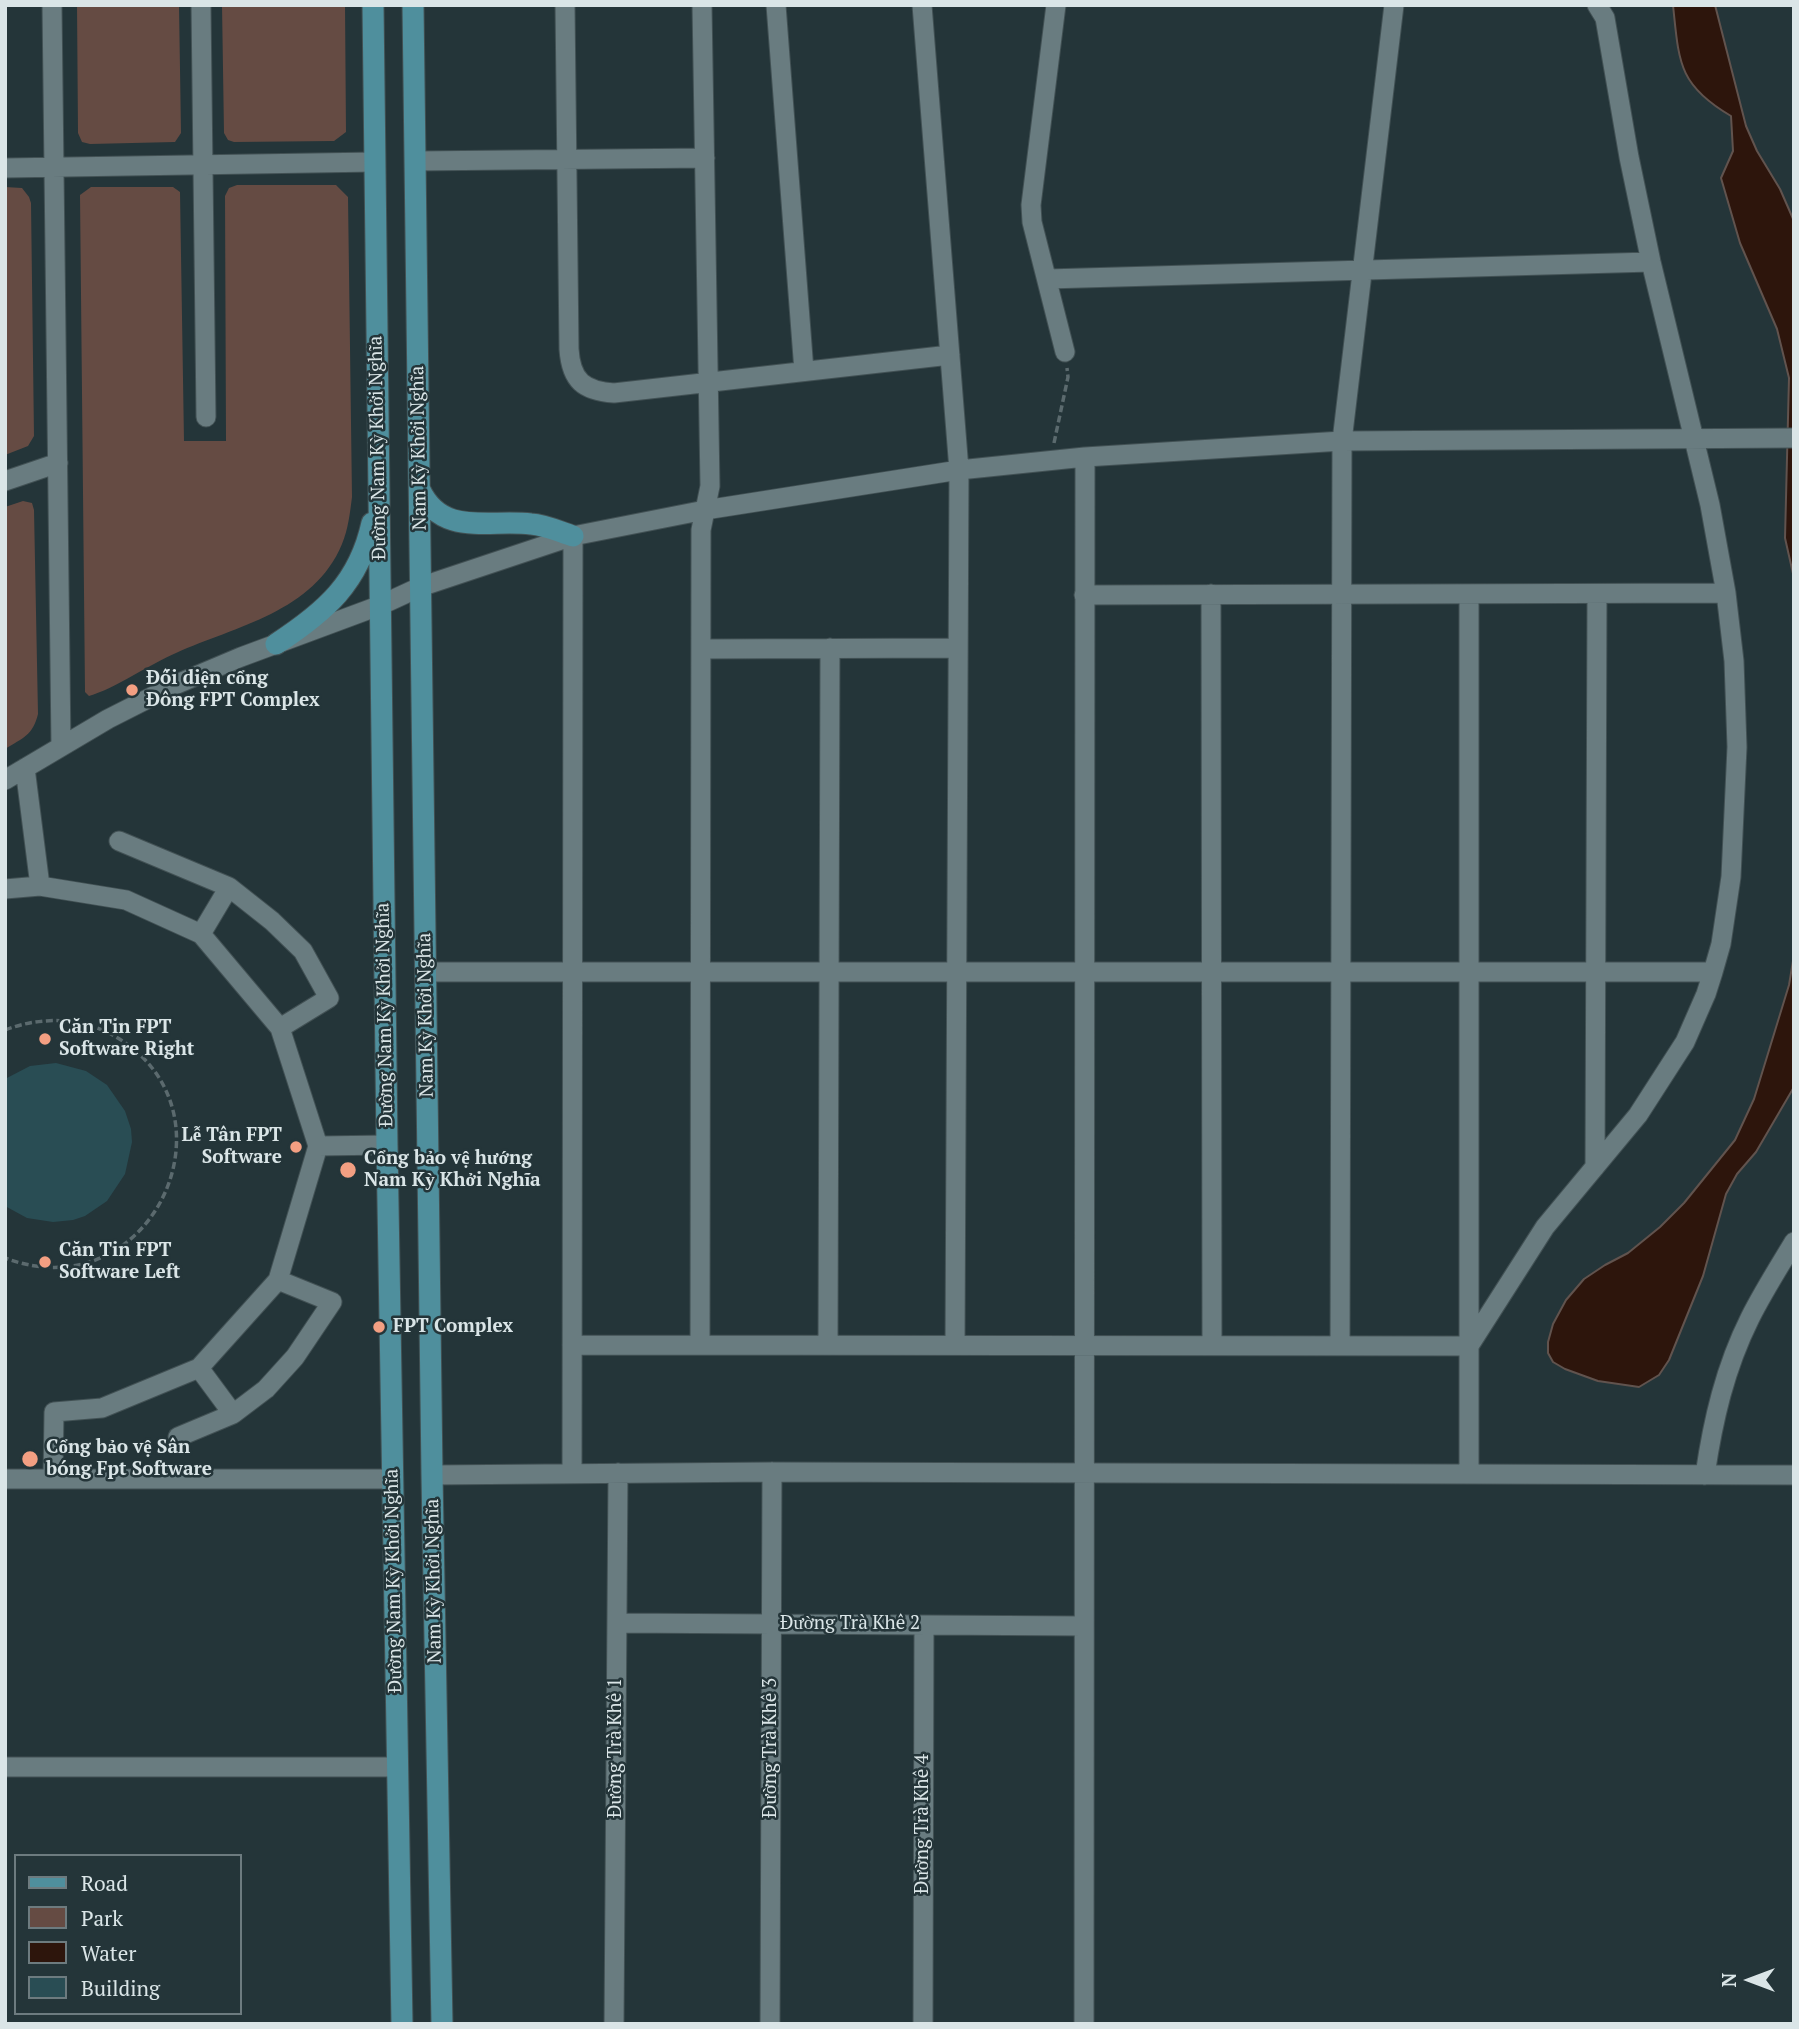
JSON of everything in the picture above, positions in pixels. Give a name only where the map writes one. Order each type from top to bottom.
[{"type":"main road","name":"Đường Nam Kỳ Khởi Nghĩa","points":[[373,5],[387,1145],[402,2024]]},
{"type":"main road","name":"Nam Kỳ Khởi Nghĩa","points":[[413,5],[432,1475],[442,2024]]},
{"type":"main road","points":[[419,487],[434,511],[444,518],[458,522],[536,524],[573,536]]},
{"type":"main road","points":[[276,644],[315,617],[346,585],[365,551],[379,494]]},
{"type":"street","points":[[52,5],[61,746]]},
{"type":"street","points":[[201,5],[206,417]]},
{"type":"street","points":[[565,5],[569,349],[570,365],[576,378],[588,388],[614,393],[950,355]]},
{"type":"street","points":[[700,1344],[701,530],[710,486],[702,5]]},
{"type":"street","points":[[776,5],[804,371]]},
{"type":"street","points":[[922,5],[959,470],[955,1345]]},
{"type":"street","points":[[1056,5],[1031,205],[1032,222],[1065,352]]},
{"type":"street","points":[[1340,1345],[1342,441],[1394,5]]},
{"type":"street","points":[[1469,1346],[1545,1227],[1638,1115],[1669,1069],[1696,1017],[1713,972],[1721,944],[1731,877],[1736,792],[1736,688],[1726,593],[1710,505],[1651,262],[1606,25],[1597,5]]},
{"type":"street","points":[[415,161],[705,158]]},
{"type":"street","points":[[5,168],[375,162]]},
{"type":"street","points":[[1047,279],[1651,262]]},
{"type":"street","points":[[5,780],[61,746],[177,684],[381,605],[420,587],[573,536],[705,510],[959,470],[1085,457],[1342,441],[1785,439]]},
{"type":"street","points":[[1084,2024],[1085,457]]},
{"type":"street","points":[[5,481],[58,463]]},
{"type":"street","points":[[572,1473],[573,536]]},
{"type":"street","points":[[1084,595],[1726,593]]},
{"type":"street","points":[[1211,594],[1212,1345]]},
{"type":"street","points":[[1469,594],[1469,1474]]},
{"type":"street","points":[[1595,1167],[1597,594]]},
{"type":"street","points":[[828,1345],[830,648]]},
{"type":"street","points":[[702,649],[958,648]]},
{"type":"street","points":[[25,768],[40,886]]},
{"type":"street","points":[[119,841],[229,887],[272,921],[303,951],[329,998],[280,1028]]},
{"type":"street","points":[[5,889],[40,886],[126,900],[201,934],[280,1028],[318,1146],[278,1280],[200,1368],[102,1408],[54,1412],[53,1479]]},
{"type":"street","points":[[201,934],[229,887]]},
{"type":"street","points":[[425,972],[1713,972]]},
{"type":"street","points":[[318,1146],[387,1145]]},
{"type":"street","points":[[1705,1475],[1716,1408],[1737,1348],[1751,1317],[1794,1242]]},
{"type":"street","points":[[178,1437],[233,1414],[266,1389],[288,1365],[332,1303],[278,1280]]},
{"type":"street","points":[[572,1345],[1469,1346]]},
{"type":"street","points":[[200,1368],[233,1414]]},
{"type":"street","points":[[432,1475],[772,1472],[1794,1475]]},
{"type":"street","name":"Đường Trà Khê 3","points":[[770,2024],[772,1472]]},
{"type":"street","name":"Đường Trà Khê 1","points":[[614,2024],[618,1473]]},
{"type":"street","points":[[5,1479],[392,1479]]},
{"type":"street","name":"Đường Trà Khê 2","points":[[617,1623],[1084,1626]]},
{"type":"street","name":"Đường Trà Khê 4","points":[[923,2024],[924,1625]]},
{"type":"street","points":[[5,1767],[397,1767]]},
{"type":"path","points":[[1050,461],[1068,377],[1065,352]]},
{"type":"path","points":[[5,1030],[26,1023],[61,1020],[87,1025],[118,1038],[145,1061],[164,1089],[175,1124],[177,1151],[169,1187],[157,1211],[140,1233],[118,1249],[93,1261],[67,1267],[31,1265],[5,1258]]},
{"type":"green space","points":[[77,5],[179,5],[181,133],[175,142],[82,142],[78,133]]},
{"type":"green space","points":[[222,5],[345,5],[346,132],[334,141],[228,140],[224,133]]},
{"type":"green space","points":[[237,185],[336,185],[348,197],[352,497],[346,533],[329,567],[313,586],[293,601],[248,625],[199,643],[89,696],[85,692],[80,195],[91,187],[173,187],[180,192],[184,441],[226,441],[225,196],[229,188]]},
{"type":"green space","points":[[5,187],[22,188],[31,203],[34,436],[28,446],[5,455]]},
{"type":"green space","points":[[23,501],[32,503],[34,510],[38,714],[30,731],[5,749],[5,507]]},
{"type":"water","points":[[1673,5],[1715,5],[1746,126],[1794,221],[1794,578],[1785,538],[1789,378],[1777,329],[1740,243],[1721,178],[1733,151],[1731,116],[1700,94],[1684,70],[1677,42]]},
{"type":"water","points":[[1794,955],[1794,1087],[1756,1152],[1737,1174],[1726,1194],[1703,1276],[1669,1360],[1659,1375],[1639,1387],[1598,1381],[1565,1369],[1553,1362],[1548,1353],[1548,1342],[1553,1324],[1566,1300],[1584,1279],[1628,1253],[1660,1227],[1684,1203],[1735,1140],[1754,1099],[1789,985]]},
{"type":"building","points":[[56,1063],[86,1071],[107,1085],[125,1111],[132,1142],[125,1174],[107,1201],[85,1216],[53,1222],[27,1218],[5,1206],[5,1079],[30,1066]]},
{"type":"place","name":"Đối diện cổng Đông FPT Complex","points":[[132,690]]},
{"type":"place","name":"Căn Tin FPT Software Right","points":[[45,1039]]},
{"type":"place","name":"Lễ Tân FPT Software","points":[[296,1147]]},
{"type":"place","name":"Cổng bảo vệ hướng Nam Kỳ Khởi Nghĩa","points":[[348,1170]]},
{"type":"place","name":"Căn Tin FPT Software Left","points":[[45,1262]]},
{"type":"place","name":"FPT Complex","points":[[379,1327]]},
{"type":"place","name":"Cổng bảo vệ Sân bóng Fpt Software","points":[[30,1459]]}]
